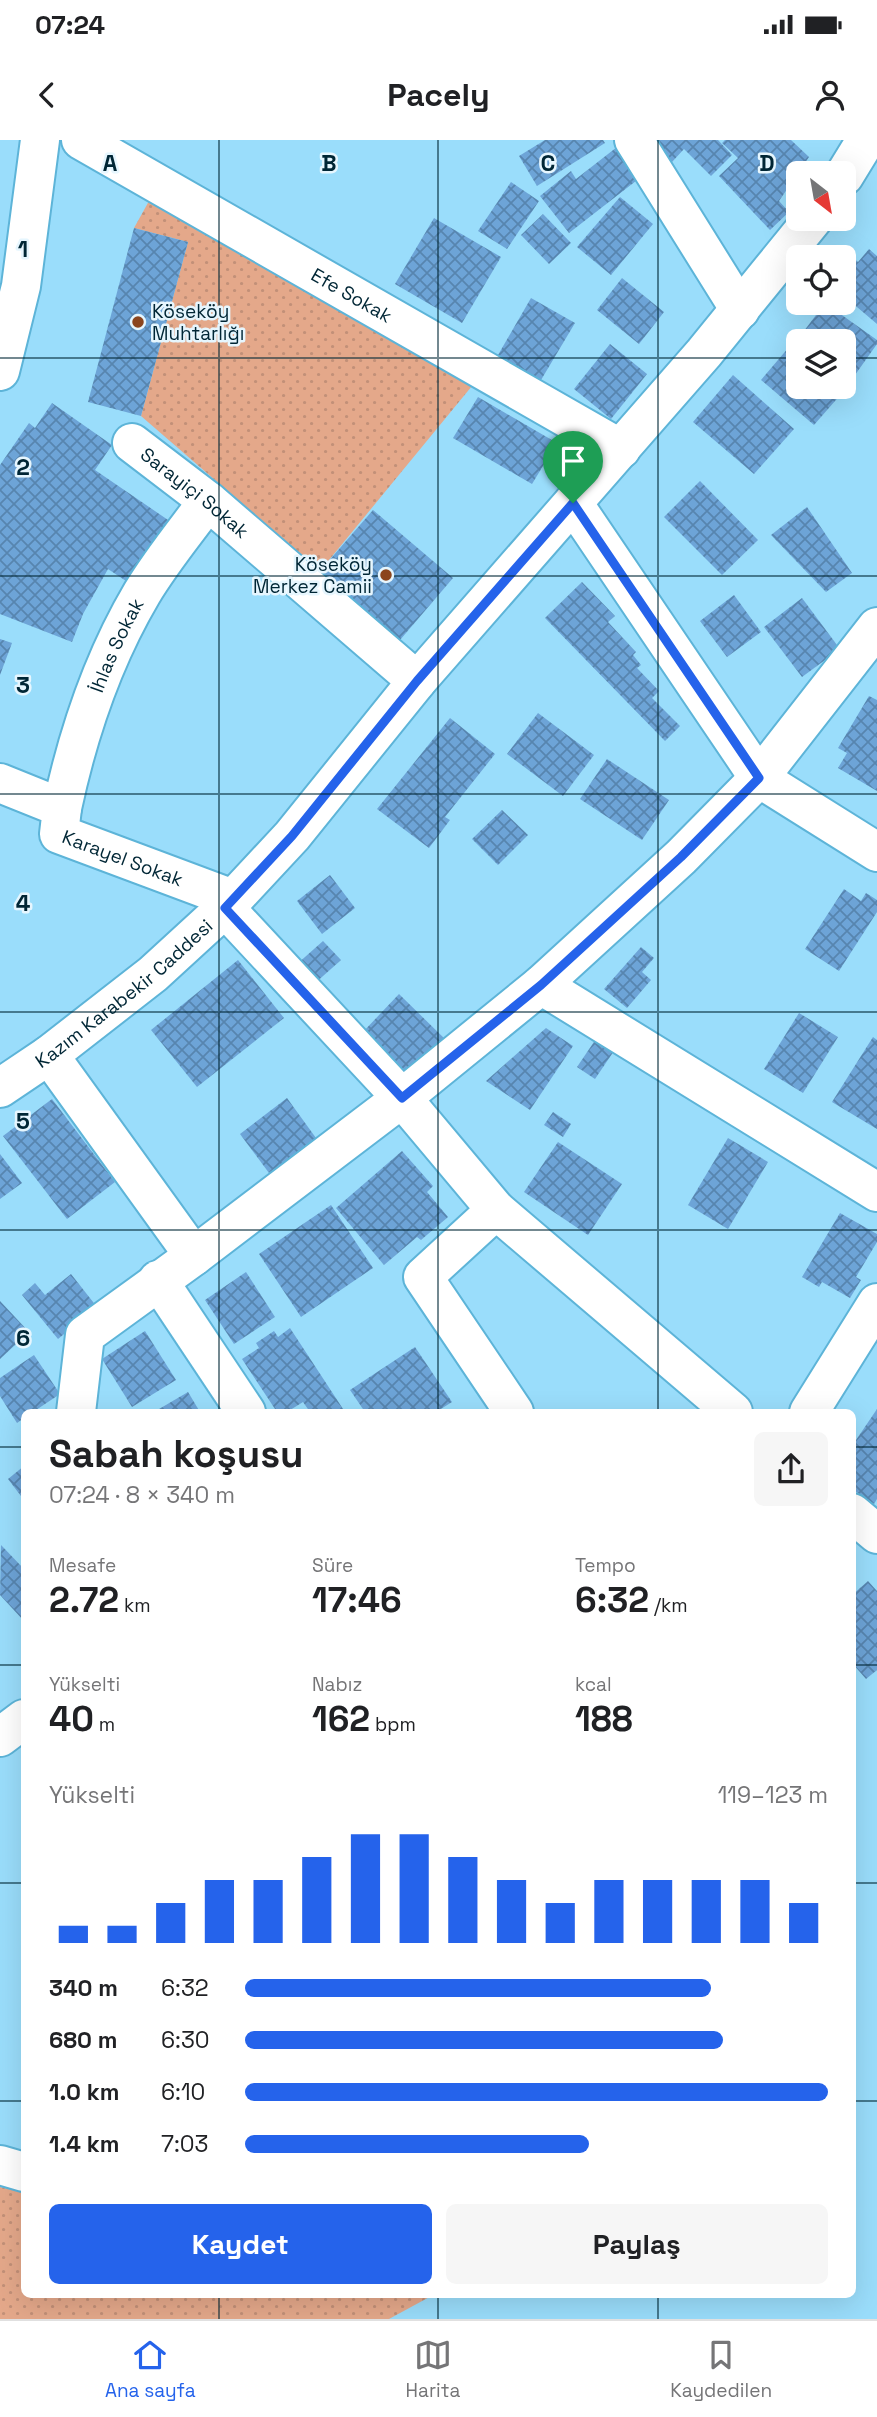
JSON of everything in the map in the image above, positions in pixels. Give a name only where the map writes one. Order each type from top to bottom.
[{"type":"street","points":[[0,371],[21,286],[15,226],[40,140]]},
{"type":"street","name":"Efe Sokak","points":[[81,140],[621,449]]},
{"type":"street","points":[[634,140],[740,310]]},
{"type":"street","points":[[853,161],[866,140]]},
{"type":"street","name":"Kazım Karabekir Caddesi","points":[[0,1088],[49,1055],[153,974],[229,903],[292,836],[417,681],[621,449],[803,231]]},
{"type":"street","name":"Sarayiçi Sokak","points":[[132,443],[208,501],[417,681]]},
{"type":"street","name":"İhlas Sokak","points":[[62,808],[73,755],[92,700],[121,635],[143,592],[208,501]]},
{"type":"street","points":[[573,503],[759,778],[877,852]]},
{"type":"street","points":[[76,1409],[85,1335],[402,1098],[541,985],[681,857],[759,778],[877,627]]},
{"type":"street","name":"Karayel Sokak","points":[[0,783],[62,808],[59,834],[229,903]]},
{"type":"street","points":[[229,903],[402,1098],[496,1210],[729,1409]]},
{"type":"street","points":[[541,985],[877,1192]]},
{"type":"street","points":[[49,1055],[194,1256]]},
{"type":"street","points":[[496,1210],[423,1277],[512,1409]]},
{"type":"street","points":[[158,1280],[244,1409]]},
{"type":"street","points":[[811,1409],[877,1303]]},
{"type":"street","points":[[856,1516],[877,1534]]},
{"type":"street","points":[[0,2165],[21,2171]]},
{"type":"shaded area","points":[[149,201],[472,386],[320,571],[141,416],[188,242],[134,228]]},
{"type":"shaded area","points":[[0,2187],[21,2192],[21,2298],[428,2298],[389,2319],[0,2319]]},
{"type":"building","points":[[545,140],[603,140],[605,143],[537,186],[519,156]]},
{"type":"building","points":[[650,140],[718,140],[732,155],[711,176],[684,149],[672,162]]},
{"type":"building","points":[[725,140],[791,140],[809,157],[806,161],[786,161],[786,191],[779,201],[786,209],[786,215],[770,230],[719,176],[738,158],[722,143]]},
{"type":"building","points":[[617,147],[641,177],[569,233],[540,196],[571,171],[576,179]]},
{"type":"building","points":[[511,182],[539,201],[507,249],[478,231]]},
{"type":"building","points":[[620,197],[653,224],[611,275],[577,247]]},
{"type":"building","points":[[543,214],[571,243],[549,264],[521,235]]},
{"type":"building","points":[[434,218],[501,257],[462,323],[395,284]]},
{"type":"building","name":"Köseköy Muhtarlığı","points":[[134,228],[188,242],[141,416],[88,402]]},
{"type":"building","points":[[869,249],[877,256],[877,324],[856,306],[856,260],[858,262]]},
{"type":"building","points":[[622,278],[664,312],[639,344],[597,310]]},
{"type":"building","points":[[531,298],[575,323],[541,380],[498,355]]},
{"type":"building","points":[[816,315],[842,315],[877,340],[877,344],[856,374],[856,329],[806,329]]},
{"type":"building","points":[[610,344],[647,374],[611,419],[574,389]]},
{"type":"building","points":[[786,351],[786,399],[837,399],[814,425],[761,380]]},
{"type":"building","points":[[733,375],[794,429],[754,474],[693,422]]},
{"type":"building","points":[[478,397],[557,443],[532,484],[453,438]]},
{"type":"building","points":[[52,403],[112,445],[95,470],[171,522],[129,583],[108,569],[83,614],[72,642],[0,614],[0,465],[29,423],[35,428]]},
{"type":"building","points":[[700,481],[758,540],[722,575],[664,517]]},
{"type":"building","points":[[807,507],[852,573],[826,592],[771,535]]},
{"type":"building","name":"Köseköy Merkez Camii","points":[[373,510],[453,578],[400,640],[320,571]]},
{"type":"building","points":[[582,582],[615,616],[608,622],[636,652],[633,655],[641,665],[637,668],[659,691],[652,698],[680,726],[665,741],[545,618]]},
{"type":"building","points":[[734,595],[761,632],[727,657],[700,621]]},
{"type":"building","points":[[802,598],[840,649],[802,677],[764,627]]},
{"type":"building","points":[[0,639],[12,643],[0,675]]},
{"type":"building","points":[[869,696],[877,700],[877,791],[838,768],[847,753],[838,748]]},
{"type":"building","points":[[538,713],[594,755],[563,796],[507,754]]},
{"type":"building","points":[[450,718],[495,754],[445,817],[450,820],[429,848],[377,809]]},
{"type":"building","points":[[607,759],[669,800],[642,840],[580,799]]},
{"type":"building","points":[[502,810],[528,835],[498,865],[472,839]]},
{"type":"building","points":[[330,875],[355,908],[322,934],[297,901]]},
{"type":"building","points":[[844,889],[861,901],[866,893],[877,900],[877,912],[839,971],[805,949]]},
{"type":"building","points":[[323,941],[341,960],[313,985],[296,965]]},
{"type":"building","points":[[641,947],[654,958],[642,972],[651,980],[627,1008],[604,989]]},
{"type":"building","points":[[238,960],[284,1018],[197,1087],[151,1030]]},
{"type":"building","points":[[399,994],[449,1043],[412,1081],[362,1033]]},
{"type":"building","points":[[799,1013],[838,1037],[803,1093],[764,1069]]},
{"type":"building","points":[[546,1028],[573,1046],[530,1110],[486,1081]]},
{"type":"building","points":[[598,1036],[616,1048],[595,1079],[577,1067]]},
{"type":"building","points":[[873,1037],[877,1040],[877,1129],[832,1102]]},
{"type":"building","points":[[287,1098],[316,1138],[269,1173],[240,1134]]},
{"type":"building","points":[[52,1099],[115,1182],[67,1219],[3,1136]]},
{"type":"building","points":[[553,1112],[571,1124],[563,1137],[544,1125]]},
{"type":"building","points":[[728,1138],[768,1162],[728,1229],[688,1205]]},
{"type":"building","points":[[558,1142],[622,1184],[588,1235],[524,1192]]},
{"type":"building","points":[[402,1151],[433,1186],[427,1192],[448,1217],[421,1240],[417,1237],[384,1265],[336,1208]]},
{"type":"building","points":[[0,1154],[22,1183],[0,1199]]},
{"type":"building","points":[[331,1205],[373,1268],[301,1317],[259,1254]]},
{"type":"building","points":[[840,1213],[877,1234],[877,1242],[856,1277],[861,1280],[850,1298],[822,1282],[819,1287],[802,1277]]},
{"type":"building","points":[[246,1272],[275,1317],[234,1344],[205,1300]]},
{"type":"building","points":[[71,1274],[97,1307],[58,1339],[22,1295],[35,1283],[45,1295]]},
{"type":"building","points":[[0,1301],[29,1332],[0,1359]]},
{"type":"building","points":[[290,1328],[343,1409],[308,1409],[303,1402],[292,1409],[275,1409],[242,1359],[259,1348],[256,1343],[274,1331],[278,1337]]},
{"type":"building","points":[[145,1331],[176,1380],[132,1407],[102,1359]]},
{"type":"building","points":[[415,1347],[452,1402],[441,1409],[363,1409],[350,1390]]},
{"type":"building","points":[[34,1355],[60,1394],[38,1409],[21,1409],[21,1420],[17,1423],[0,1396],[0,1378]]},
{"type":"building","points":[[188,1392],[198,1409],[159,1409]]},
{"type":"building","points":[[877,1409],[877,1499],[874,1504],[856,1492],[856,1440]]},
{"type":"building","points":[[21,1468],[21,1496],[8,1479]]},
{"type":"building","points":[[1,1545],[21,1566],[21,1618],[0,1595]]},
{"type":"building","points":[[868,1581],[877,1591],[877,1670],[866,1679],[856,1668],[856,1592]]},
{"type":"place","name":"Köseköy Muhtarlığı","points":[[138,322]]},
{"type":"place","name":"Köseköy Merkez Camii","points":[[386,575]]},
{"type":"route","points":[[573,503],[759,778],[681,857],[541,985],[402,1098],[225,908],[292,836],[417,681],[573,503]]}]
